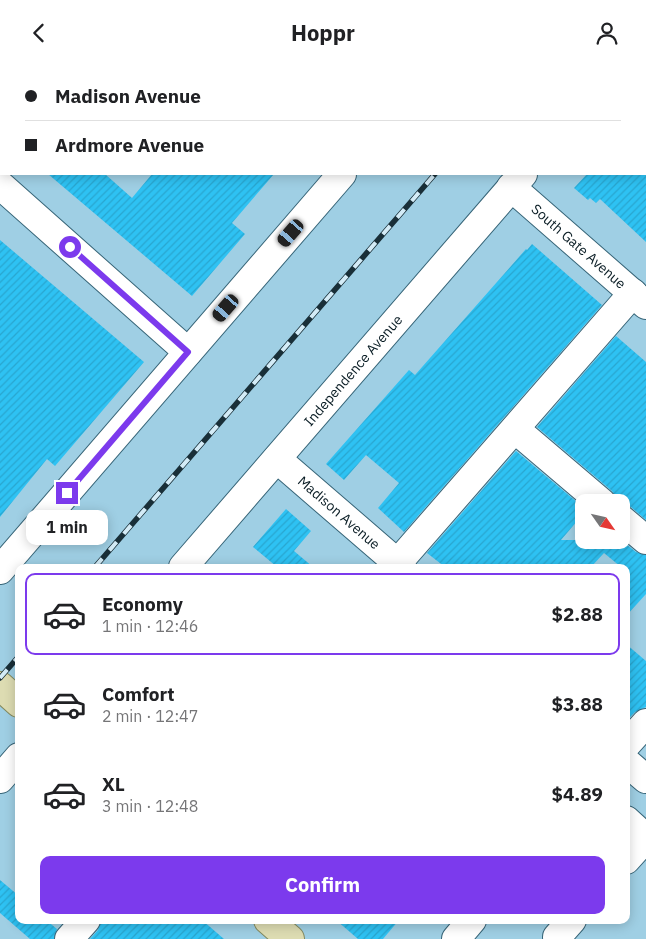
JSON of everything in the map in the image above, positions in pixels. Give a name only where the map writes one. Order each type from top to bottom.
[{"type":"main road","points":[[0,686],[15,699]]},
{"type":"main road","points":[[273,924],[290,939]]},
{"type":"street","points":[[0,570],[341,175]]},
{"type":"street","name":"South Gate Avenue","points":[[517,180],[640,299]]},
{"type":"street","name":"Independence Avenue","points":[[186,564],[517,180]]},
{"type":"street","points":[[0,185],[188,352]]},
{"type":"street","points":[[400,564],[515,429],[640,299]]},
{"type":"street","points":[[515,429],[591,494]]},
{"type":"street","name":"Madison Avenue","points":[[277,459],[396,564]]},
{"type":"street","points":[[630,527],[646,540]]},
{"type":"street","points":[[630,741],[646,723]]},
{"type":"street","points":[[0,779],[15,762]]},
{"type":"street","points":[[630,765],[646,779]]},
{"type":"street","points":[[630,824],[646,838],[630,856]]},
{"type":"street","points":[[69,939],[82,924]]},
{"type":"street","points":[[456,939],[469,924]]},
{"type":"street","points":[[559,939],[557,937],[568,924]]},
{"type":"building","points":[[49,175],[106,175],[132,198],[151,175],[273,175],[232,223],[245,234],[192,296]]},
{"type":"building","points":[[586,175],[646,175],[646,242],[600,199],[596,203],[590,198],[588,200],[574,188]]},
{"type":"building","points":[[0,240],[144,362],[55,466],[47,459],[0,517]]},
{"type":"building","points":[[532,244],[602,305],[404,532],[378,508],[399,483],[366,455],[344,480],[326,464],[409,370],[415,375]]},
{"type":"building","points":[[616,336],[646,362],[646,520],[630,507],[630,494],[614,494],[537,427]]},
{"type":"building","points":[[516,451],[575,500],[575,524],[561,540],[575,540],[575,549],[630,549],[630,547],[636,552],[646,555],[646,594],[630,612],[630,564],[617,564],[604,553],[594,564],[441,564],[427,553]]},
{"type":"building","points":[[286,509],[311,531],[294,551],[309,564],[273,564],[253,547]]},
{"type":"building","points":[[630,647],[646,661],[646,707],[635,712],[630,717]]},
{"type":"building","points":[[0,880],[15,893],[15,924],[51,924],[57,929],[54,939],[30,939],[0,913]]},
{"type":"building","points":[[100,924],[207,924],[224,939],[90,939],[98,930]]},
{"type":"building","points":[[341,924],[396,924],[383,939],[358,939]]},
{"type":"railway","points":[[98,564],[434,175]]},
{"type":"railway","points":[[0,678],[15,661]]},
{"type":"route","points":[[67,493],[188,352],[70,247]]}]
